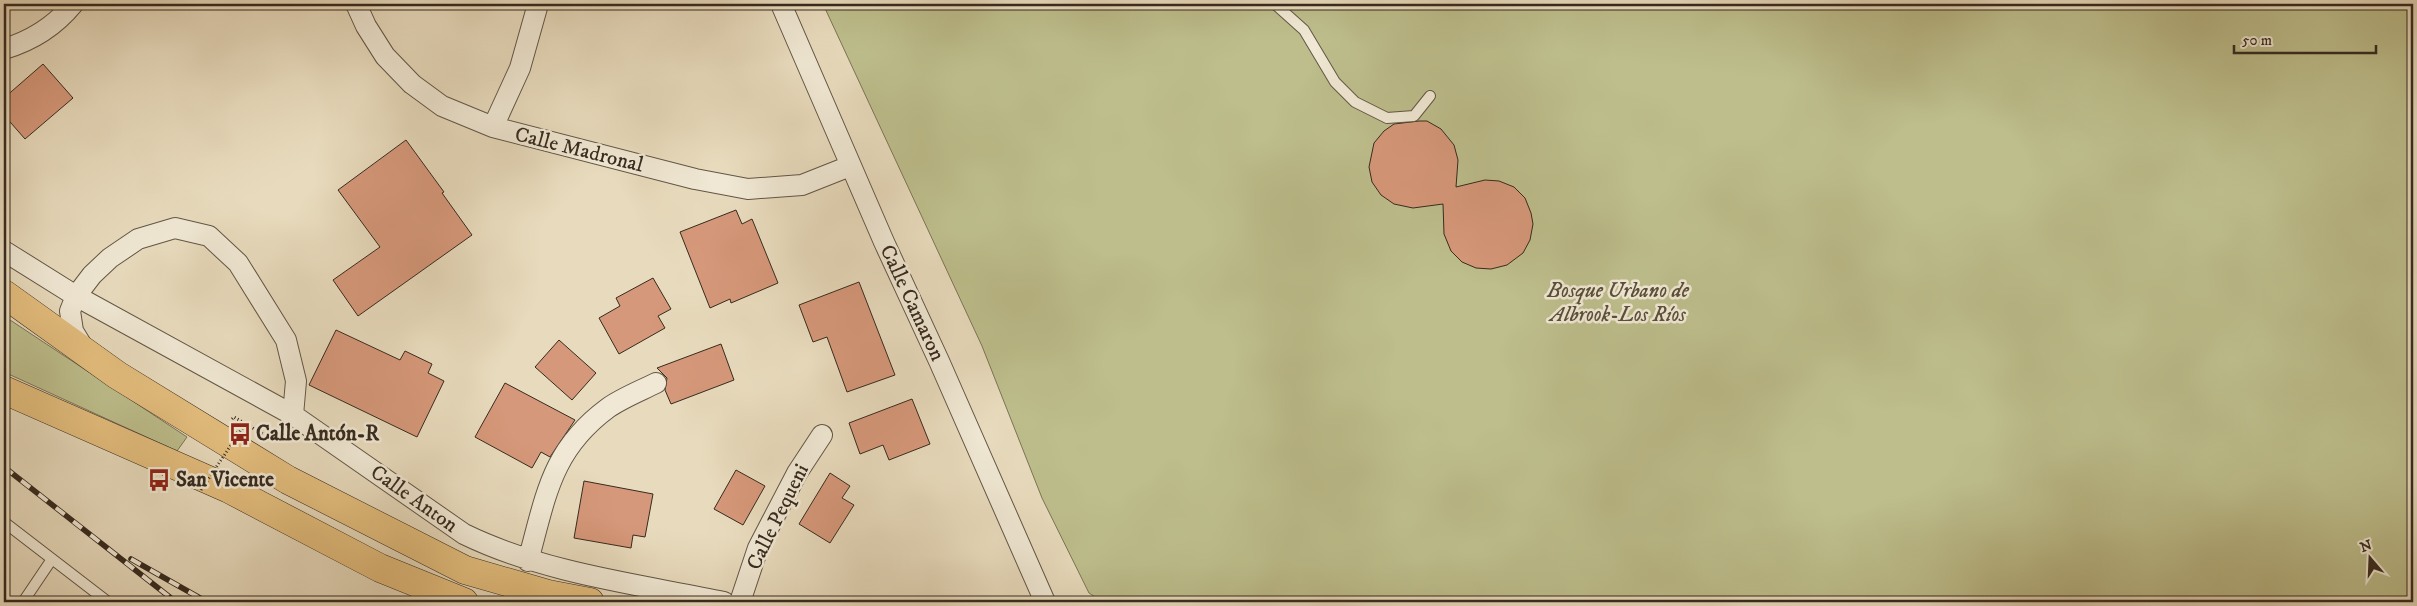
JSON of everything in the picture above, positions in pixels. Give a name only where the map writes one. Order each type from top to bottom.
[{"type":"main road","points":[[4,294],[87,354],[288,480],[465,570],[548,594],[590,602]]},
{"type":"main road","points":[[4,390],[229,490],[380,568],[464,602]]},
{"type":"street","points":[[4,48],[15,45],[57,22],[73,4]]},
{"type":"street","name":"Calle Madronal","points":[[356,4],[366,26],[385,56],[412,84],[442,106],[493,127],[694,179],[748,189],[802,185],[850,166]]},
{"type":"street","points":[[493,127],[520,68],[538,4]]},
{"type":"street","name":"Calle Camaron","points":[[781,4],[850,166],[939,361],[1045,602]]},
{"type":"street","points":[[87,354],[73,331],[70,311],[76,296],[92,275],[110,258],[138,239],[175,228],[209,236],[238,263],[286,340],[296,381],[293,415]]},
{"type":"street","name":"Calle Anton","points":[[4,251],[76,296],[293,415],[464,534],[528,561],[724,602]]},
{"type":"street","points":[[528,561],[545,498],[559,460],[577,435],[609,407],[656,383]]},
{"type":"street","name":"Calle Pequeni","points":[[740,602],[758,548],[797,473],[822,435]]},
{"type":"lane","points":[[1275,4],[1304,30],[1335,82],[1355,102],[1386,118],[1414,116],[1430,96]]},
{"type":"lane","points":[[4,522],[108,602]]},
{"type":"lane","points":[[23,602],[52,559]]},
{"type":"path","points":[[201,490],[243,427]]},
{"type":"green space","name":"Bosque Urbano de Albrook-Los Ríos","points":[[823,4],[2413,4],[2413,602],[1103,602],[1089,593],[1042,498],[982,346]]},
{"type":"green space","points":[[4,316],[187,437],[177,451],[4,372]]},
{"type":"building","points":[[43,64],[73,98],[25,139],[4,115],[4,98]]},
{"type":"building","points":[[1427,121],[1441,129],[1454,145],[1458,160],[1456,187],[1485,180],[1499,181],[1514,187],[1525,198],[1533,224],[1530,240],[1523,253],[1507,265],[1491,269],[1476,268],[1462,262],[1451,251],[1444,234],[1443,204],[1413,208],[1394,204],[1381,195],[1372,182],[1369,167],[1374,143],[1384,131],[1394,124]]},
{"type":"building","points":[[406,140],[444,192],[442,193],[472,235],[358,316],[333,280],[380,247],[338,190]]},
{"type":"building","points":[[736,210],[742,224],[752,219],[778,283],[731,303],[730,299],[710,308],[680,232]]},
{"type":"building","points":[[653,278],[671,309],[658,316],[665,328],[619,354],[599,318],[620,306],[616,298]]},
{"type":"building","points":[[859,282],[895,375],[847,392],[827,337],[813,342],[799,305]]},
{"type":"building","points":[[336,330],[400,360],[405,351],[432,364],[428,373],[444,381],[417,437],[309,385]]},
{"type":"building","points":[[559,340],[596,373],[572,400],[535,367]]},
{"type":"building","points":[[721,344],[734,380],[671,404],[665,390],[667,378],[657,368]]},
{"type":"building","points":[[505,383],[575,420],[550,457],[541,452],[532,468],[475,437]]},
{"type":"building","points":[[912,399],[930,444],[889,460],[883,445],[860,454],[849,423]]},
{"type":"building","points":[[736,470],[765,486],[743,525],[714,509]]},
{"type":"building","points":[[830,473],[850,486],[842,498],[854,505],[830,543],[799,524]]},
{"type":"building","points":[[584,481],[653,494],[645,537],[633,535],[631,548],[574,538]]},
{"type":"railway","points":[[4,467],[176,602]]},
{"type":"railway","points":[[131,559],[207,602]]},
{"type":"place","name":"Calle Antón-R","points":[[240,434]]},
{"type":"place","name":"San Vicente","points":[[159,480]]}]
